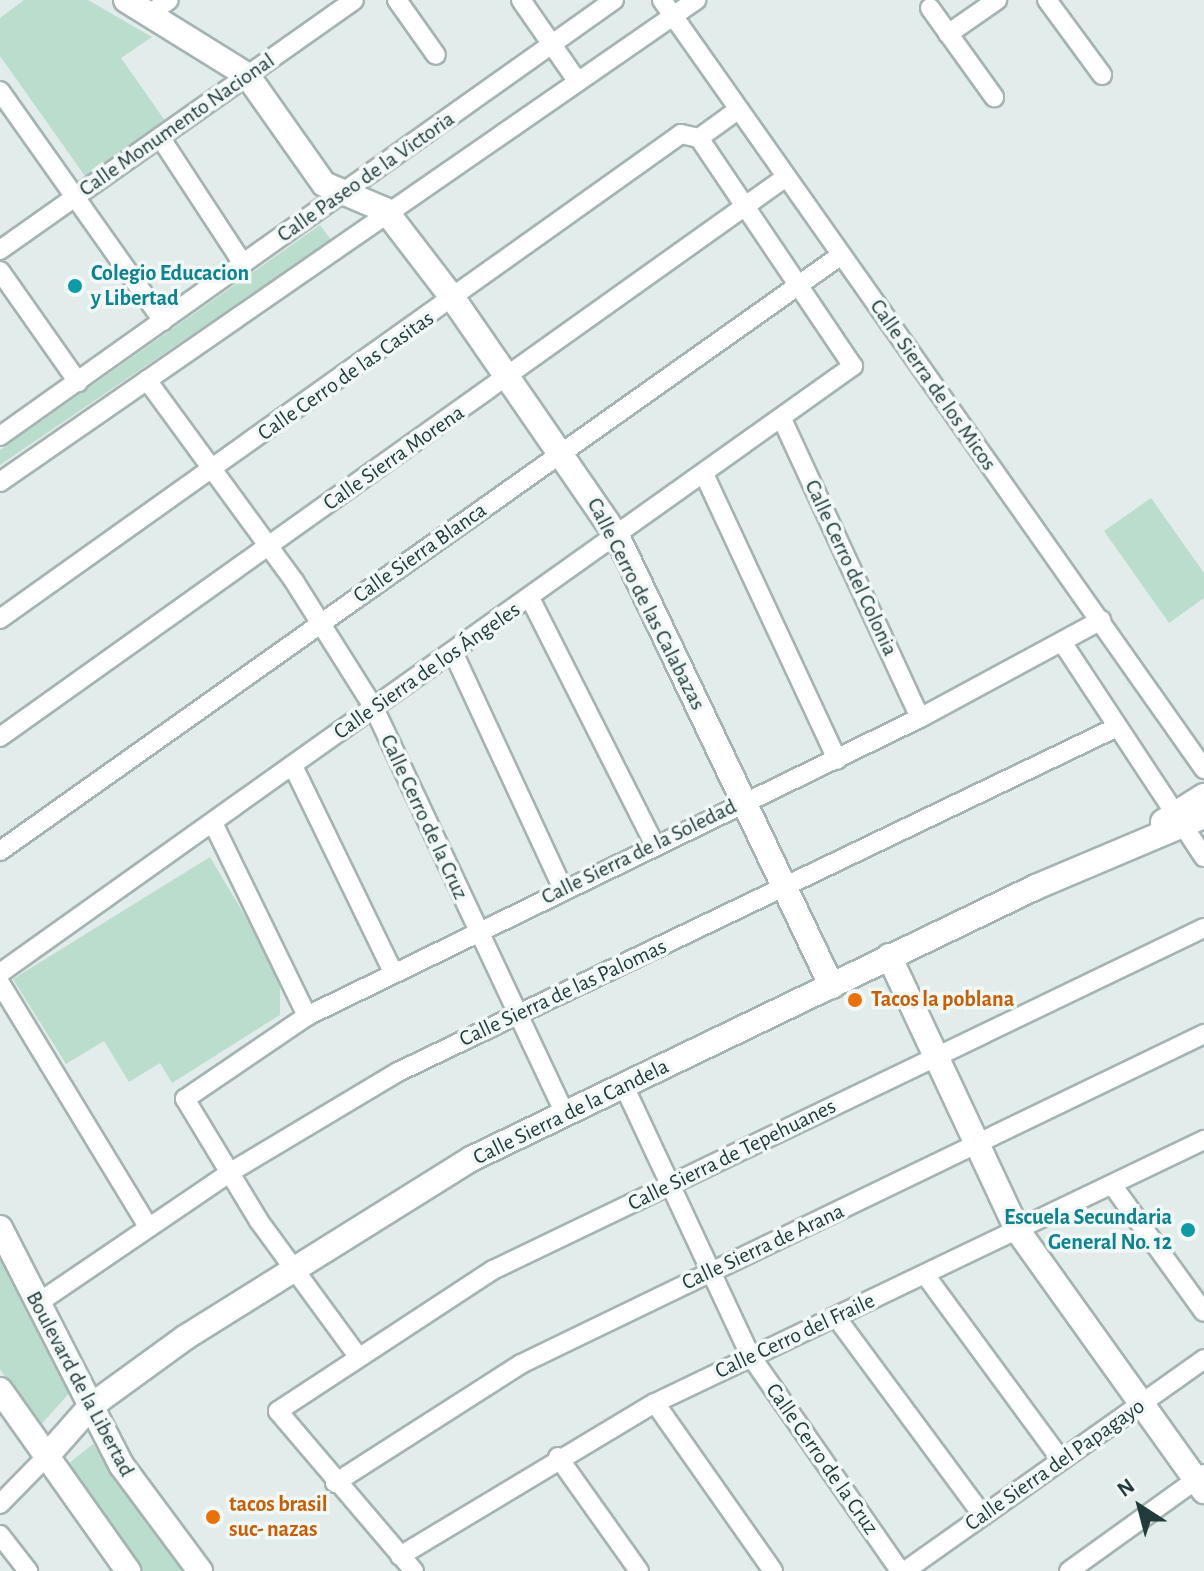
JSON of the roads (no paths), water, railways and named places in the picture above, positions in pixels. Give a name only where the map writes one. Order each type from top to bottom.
[{"type":"street","points":[[126,0],[247,75],[308,166],[340,195],[385,210]]},
{"type":"street","points":[[149,14],[169,0]]},
{"type":"street","name":"Calle Monumento Nacional","points":[[0,250],[354,0]]},
{"type":"street","points":[[397,0],[436,55]]},
{"type":"street","points":[[521,0],[576,79]]},
{"type":"street","name":"Calle Paseo de la Victoria","points":[[0,436],[614,0]]},
{"type":"street","name":"Calle Sierra de los Micos","points":[[662,0],[1204,769]]},
{"type":"street","name":"Calle Paseo de la Victoria","points":[[0,482],[385,210],[696,0]]},
{"type":"street","points":[[948,34],[997,0]]},
{"type":"street","points":[[1047,0],[1102,75]]},
{"type":"street","points":[[930,8],[994,97]]},
{"type":"street","points":[[0,91],[7,117],[74,198],[163,321]]},
{"type":"street","name":"Calle Cerro de las Casitas","points":[[0,619],[454,300],[694,136],[739,109]]},
{"type":"street","points":[[694,136],[802,283]]},
{"type":"street","points":[[160,137],[243,264]]},
{"type":"street","name":"Calle Sierra Morena","points":[[0,737],[786,177]]},
{"type":"street","name":"Calle Cerro de las Calabazas","points":[[385,210],[509,376],[617,536],[832,986]]},
{"type":"street","name":"Calle Sierra Blanca","points":[[0,851],[841,255]]},
{"type":"street","points":[[0,271],[78,382]]},
{"type":"street","name":"Calle Sierra de los Ángeles","points":[[0,973],[853,366],[802,283]]},
{"type":"street","name":"Calle Cerro de la Cruz","points":[[147,380],[321,623],[374,708],[565,1113]]},
{"type":"street","name":"Calle Cerro del Colonia","points":[[782,419],[920,718]]},
{"type":"street","points":[[704,474],[837,759]]},
{"type":"street","points":[[530,598],[654,843]]},
{"type":"street","name":"Calle Sierra de la Soledad","points":[[229,1173],[185,1099],[307,1016],[654,843],[920,718],[1064,645],[1101,620]]},
{"type":"street","points":[[1064,645],[1115,728],[1188,818],[1204,857]]},
{"type":"street","points":[[453,652],[563,889]]},
{"type":"street","name":"Calle Sierra de las Palomas","points":[[38,1303],[229,1173],[398,1072],[1115,728]]},
{"type":"street","points":[[293,766],[393,972]]},
{"type":"street","name":"Calle Sierra de la Candela","points":[[45,1458],[91,1406],[291,1267],[565,1113],[889,956],[1188,818],[1204,796]]},
{"type":"street","points":[[213,823],[307,1016]]},
{"type":"street","name":"Calle Sierra de Tepehuanes","points":[[335,1483],[278,1411],[357,1355],[493,1270],[1204,928]]},
{"type":"street","points":[[889,956],[1018,1231],[1201,1482],[1069,1571]]},
{"type":"street","points":[[0,983],[148,1226]]},
{"type":"street","name":"Calle Sierra de Arana","points":[[335,1483],[521,1364],[1204,1034]]},
{"type":"street","name":"Calle Cerro de la Cruz","points":[[624,1086],[750,1355],[903,1571]]},
{"type":"street","name":"Calle Cerro del Fraile","points":[[400,1556],[558,1457],[655,1403],[750,1355],[926,1276],[1204,1140]]},
{"type":"street","points":[[229,1173],[291,1267],[357,1355]]},
{"type":"street","points":[[1113,1186],[1204,1312]]},
{"type":"street","name":"Boulevard de la Libertad","points":[[0,1228],[135,1487],[200,1571]]},
{"type":"street","points":[[926,1276],[1061,1460]]},
{"type":"street","points":[[836,1317],[983,1516]]},
{"type":"street","name":"Calle Sierra del Papagayo","points":[[903,1571],[1204,1359]]},
{"type":"street","points":[[0,1390],[45,1458],[128,1571]]},
{"type":"street","points":[[655,1403],[773,1571]]},
{"type":"street","points":[[558,1457],[639,1571]]},
{"type":"street","points":[[0,1504],[45,1458]]},
{"type":"street","points":[[335,1483],[414,1571]]},
{"type":"street","points":[[0,1535],[28,1571]]},
{"type":"place","name":"Colegio Educacion y Libertad","points":[[75,286]]},
{"type":"place","name":"Tacos la poblana","points":[[855,1000]]},
{"type":"place","name":"Escuela Secundaria General No. 12","points":[[1188,1230]]},
{"type":"place","name":"tacos brasil suc- nazas","points":[[213,1517]]}]
